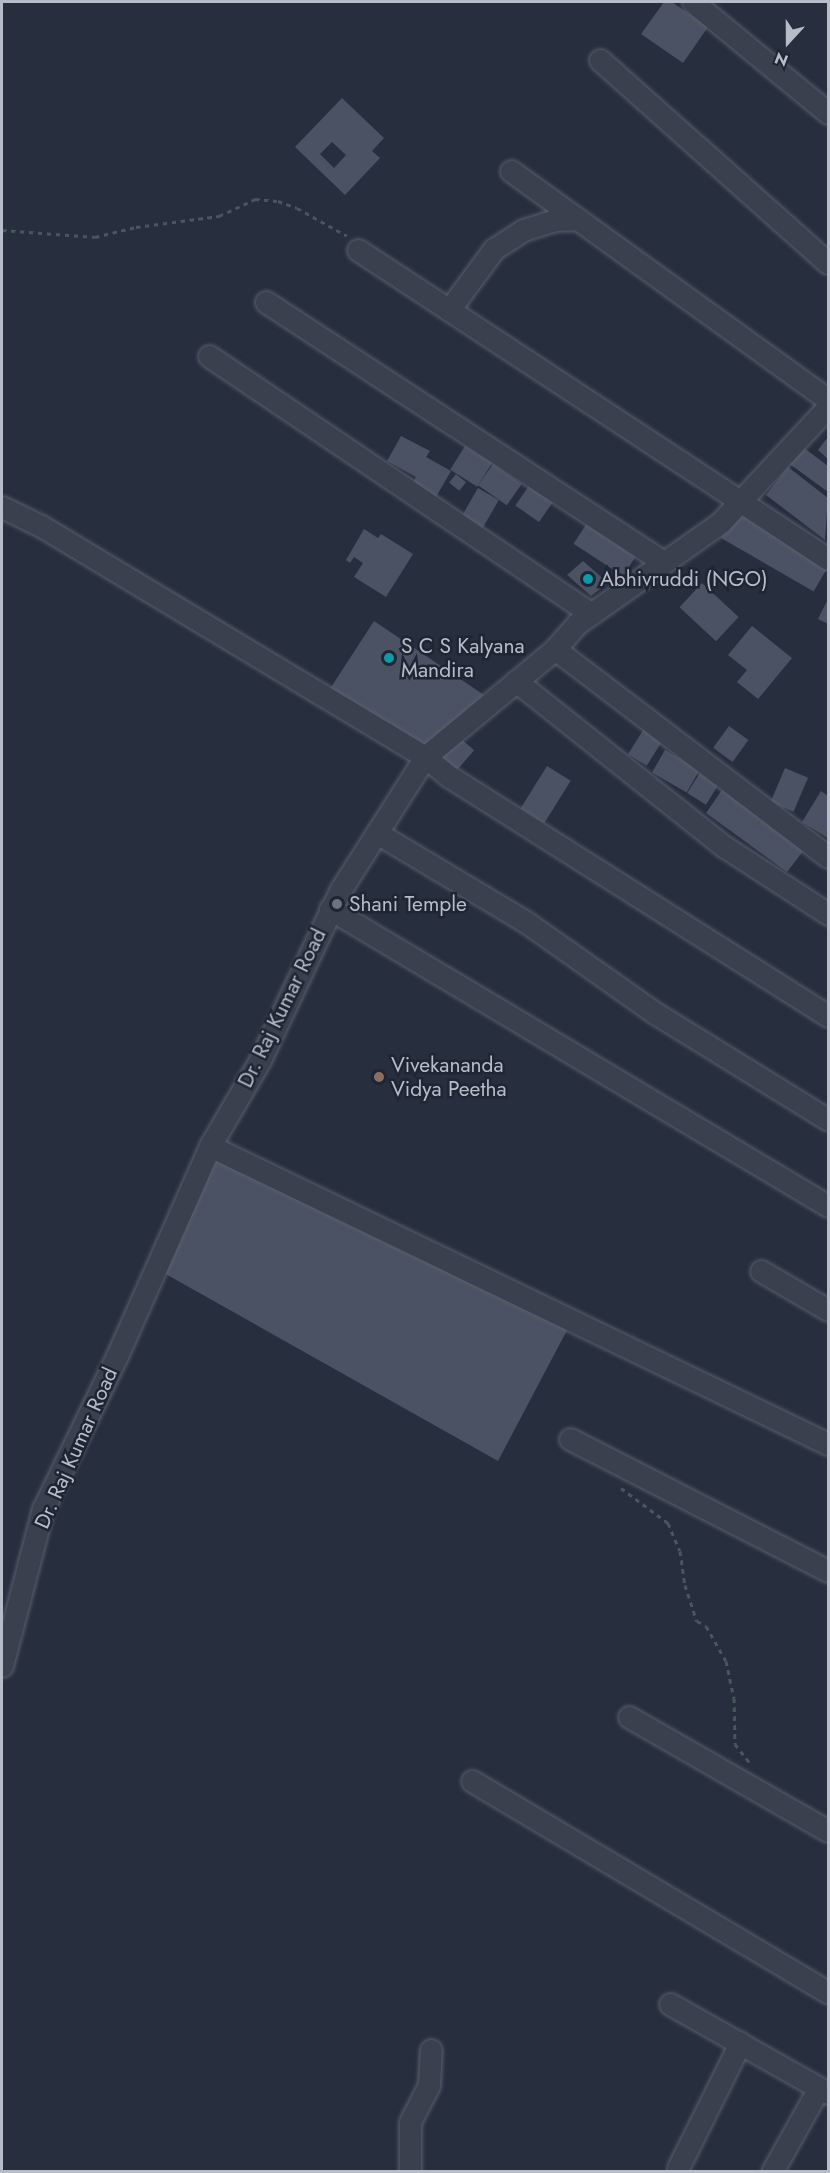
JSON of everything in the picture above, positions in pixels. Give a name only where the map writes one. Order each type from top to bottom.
[{"type":"street","points":[[693,2],[828,113]]},
{"type":"street","points":[[600,60],[828,263]]},
{"type":"street","points":[[511,171],[828,400]]},
{"type":"street","points":[[448,310],[494,249],[523,230],[555,220],[578,219]]},
{"type":"street","points":[[358,250],[743,500],[828,559]]},
{"type":"street","points":[[266,302],[664,561]]},
{"type":"street","points":[[209,356],[591,614]]},
{"type":"street","name":"Dr. Raj Kumar Road","points":[[2,1666],[43,1509],[117,1356],[210,1146],[260,1060],[330,909],[425,757],[555,650],[591,614],[722,522],[828,407]]},
{"type":"street","points":[[2,507],[41,526],[425,757],[450,777],[828,1016]]},
{"type":"street","points":[[555,650],[828,857]]},
{"type":"street","points":[[516,681],[725,847],[828,914]]},
{"type":"street","points":[[377,833],[525,922],[655,1013],[828,1120]]},
{"type":"street","points":[[330,909],[828,1206]]},
{"type":"street","points":[[210,1146],[828,1444]]},
{"type":"street","points":[[761,1271],[828,1310]]},
{"type":"street","points":[[570,1439],[828,1570]]},
{"type":"street","points":[[629,1717],[762,1791],[828,1831]]},
{"type":"street","points":[[472,1781],[828,1992]]},
{"type":"street","points":[[670,2004],[824,2090],[772,2172]]},
{"type":"street","points":[[678,2168],[740,2043]]},
{"type":"street","points":[[410,2172],[410,2122],[429,2085],[431,2050]]},
{"type":"path","points":[[2,230],[95,237],[136,226],[219,216],[255,199],[278,201],[297,208],[341,231],[358,250]]},
{"type":"path","points":[[618,1486],[668,1523],[680,1551],[685,1585],[697,1621],[706,1626],[726,1661],[734,1698],[735,1743],[761,1778],[762,1791]]},
{"type":"building","points":[[664,2],[672,2],[708,27],[683,63],[641,34]]},
{"type":"building","points":[[342,98],[384,138],[372,151],[380,158],[345,195],[295,147]],"holes":[[[332,142],[346,155],[334,168],[320,154]]]},
{"type":"building","points":[[401,436],[430,451],[426,457],[451,471],[436,497],[412,484],[416,477],[387,461]]},
{"type":"building","points":[[828,437],[828,459],[818,450]]},
{"type":"building","points":[[800,445],[828,466],[828,492],[787,462]]},
{"type":"building","points":[[465,446],[492,463],[477,487],[450,470]]},
{"type":"building","points":[[493,464],[522,484],[507,505],[478,485]]},
{"type":"building","points":[[788,467],[828,498],[825,540],[766,495]]},
{"type":"building","points":[[456,474],[466,482],[459,491],[449,483]]},
{"type":"building","points":[[533,480],[557,497],[539,522],[515,505]]},
{"type":"building","points":[[478,488],[499,500],[480,533],[459,521]]},
{"type":"building","points":[[736,512],[828,565],[814,591],[721,538]]},
{"type":"building","points":[[591,517],[640,549],[623,576],[574,544]]},
{"type":"building","points":[[364,529],[378,538],[381,534],[413,554],[386,597],[354,577],[363,563],[354,557],[350,563],[346,560]]},
{"type":"building","name":"Abhivruddi (NGO)","points":[[583,561],[608,583],[591,596],[567,575]]},
{"type":"building","points":[[702,583],[739,617],[716,641],[679,607]]},
{"type":"building","points":[[828,599],[828,624],[818,619]]},
{"type":"building","name":"S C S Kalyana Mandira","points":[[374,621],[490,699],[425,750],[326,695]]},
{"type":"building","points":[[752,626],[792,658],[758,699],[737,682],[747,670],[728,655]]},
{"type":"building","points":[[729,726],[748,740],[733,762],[713,748]]},
{"type":"building","points":[[645,727],[664,739],[647,766],[628,754]]},
{"type":"building","points":[[453,732],[474,750],[456,771],[435,752]]},
{"type":"building","points":[[665,750],[700,770],[687,793],[652,773]]},
{"type":"building","points":[[547,766],[571,781],[544,823],[521,808]]},
{"type":"building","points":[[785,768],[808,778],[794,812],[771,802]]},
{"type":"building","points":[[701,771],[720,783],[706,805],[687,793]]},
{"type":"building","points":[[722,790],[762,818],[756,826],[762,819],[804,850],[787,872],[706,813]]},
{"type":"building","points":[[821,791],[828,796],[828,838],[802,822]]},
{"type":"building","points":[[210,1146],[574,1317],[498,1461],[155,1268]]},
{"type":"place","name":"Abhivruddi (NGO)","points":[[588,579]]},
{"type":"place","name":"S C S Kalyana Mandira","points":[[389,658]]},
{"type":"place","name":"Shani Temple","points":[[337,904]]},
{"type":"place","name":"Vivekananda Vidya Peetha","points":[[379,1077]]}]
